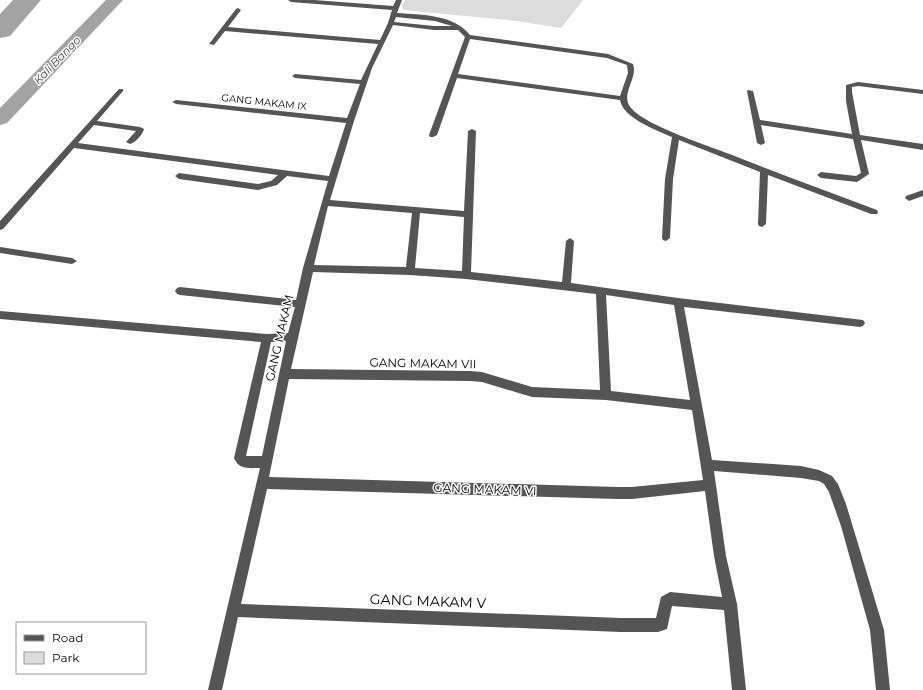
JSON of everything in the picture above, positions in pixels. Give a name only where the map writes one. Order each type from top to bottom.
[{"type":"street","points":[[292,0],[394,11],[434,28],[457,28],[465,31],[468,37],[433,134]]},
{"type":"street","points":[[212,44],[238,10]]},
{"type":"street","name":"GANG MAKAM","points":[[215,690],[266,462],[292,337],[325,203],[350,121],[394,11]]},
{"type":"street","points":[[224,29],[382,42]]},
{"type":"street","points":[[468,37],[608,56],[623,60],[630,64],[632,68],[623,98],[626,106],[635,116],[676,136],[874,212]]},
{"type":"street","points":[[295,76],[365,82]]},
{"type":"street","points":[[454,76],[623,98]]},
{"type":"street","points":[[822,175],[857,179],[864,176],[865,169],[849,101],[848,89],[850,85],[858,84],[923,92]]},
{"type":"street","points":[[0,227],[121,90]]},
{"type":"street","points":[[750,91],[761,142]]},
{"type":"street","name":"GANG MAKAM IX","points":[[176,102],[350,121]]},
{"type":"street","points":[[757,122],[923,147]]},
{"type":"street","points":[[93,123],[140,129],[140,131],[130,142]]},
{"type":"street","points":[[466,275],[472,131]]},
{"type":"street","points":[[666,238],[669,179],[676,136]]},
{"type":"street","points":[[73,145],[333,179]]},
{"type":"street","points":[[762,224],[764,171]]},
{"type":"street","points":[[179,176],[258,187],[274,183],[285,173]]},
{"type":"street","points":[[909,198],[923,192]]},
{"type":"street","points":[[325,203],[468,214]]},
{"type":"street","points":[[410,271],[416,210]]},
{"type":"street","points":[[566,286],[570,241]]},
{"type":"street","points":[[0,250],[72,260]]},
{"type":"street","points":[[308,268],[410,271],[466,275],[860,323]]},
{"type":"street","points":[[180,291],[300,304]]},
{"type":"street","points":[[601,291],[606,395]]},
{"type":"street","points":[[678,302],[695,405],[707,465],[720,556],[730,604],[739,690]]},
{"type":"street","points":[[0,315],[267,338],[292,337]]},
{"type":"street","points":[[266,462],[243,462],[240,458],[267,338]]},
{"type":"street","name":"GANG MAKAM VII","points":[[284,374],[470,376],[482,377],[532,392],[606,395],[695,405]]},
{"type":"street","points":[[707,465],[801,472],[817,475],[827,479],[830,482],[840,503],[877,630],[883,690]]},
{"type":"street","name":"GANG MAKAM VI","points":[[261,483],[618,493],[709,485]]},
{"type":"street","name":"GANG MAKAM V","points":[[233,610],[621,625],[658,625],[662,624],[666,602],[670,599],[730,604]]},
{"type":"green space","points":[[405,0],[583,0],[561,28],[517,21],[403,10],[402,5]]},
{"type":"waterway","name":"Kali Bango","points":[[0,30],[28,0]]},
{"type":"waterway","name":"Kali Bango","points":[[0,119],[115,0]]}]
